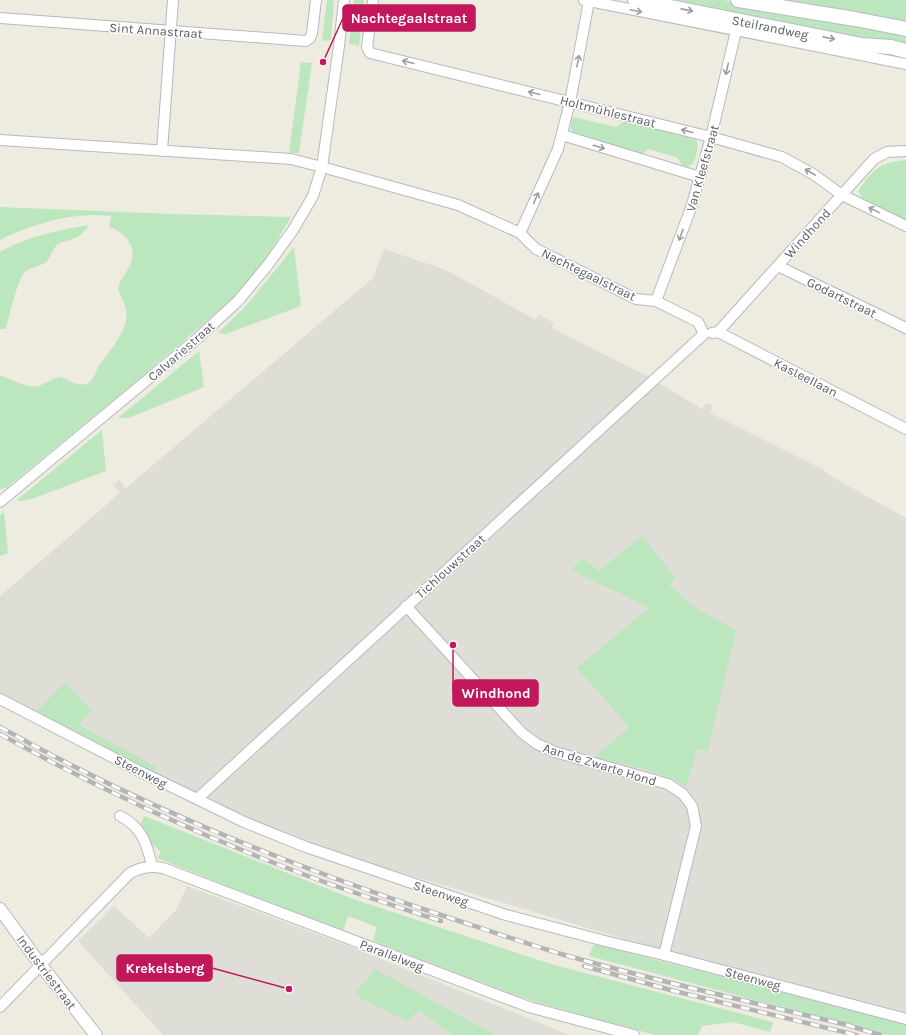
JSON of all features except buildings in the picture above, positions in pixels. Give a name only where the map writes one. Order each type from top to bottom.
[{"type":"main road","name":"Steilrandweg","points":[[635,0],[862,45],[891,47],[906,50]]},
{"type":"main road","name":"Steilrandweg","points":[[738,0],[906,29]]},
{"type":"street","points":[[162,151],[173,0]]},
{"type":"street","name":"Sint Annastraat","points":[[0,18],[306,41],[310,38],[316,0]]},
{"type":"street","name":"Calvariestraat","points":[[0,502],[199,337],[238,300],[267,266],[293,230],[313,196],[322,166],[344,0]]},
{"type":"street","name":"Holtmühlestraat","points":[[373,0],[367,47],[370,53],[711,137],[782,157],[813,174],[842,195],[906,226]]},
{"type":"street","points":[[520,234],[558,149],[570,102],[587,0],[906,64]]},
{"type":"street","name":"Van Kleefstraat","points":[[656,301],[691,208],[711,137],[736,31]]},
{"type":"street","points":[[562,135],[700,177]]},
{"type":"street","name":"Nachtegaalstraat","points":[[0,140],[290,159],[322,166],[458,205],[520,234],[536,249],[636,299],[656,301],[698,322],[704,334]]},
{"type":"street","name":"Windhond","points":[[718,332],[874,159],[887,152],[906,151]]},
{"type":"street","name":"Godartstraat","points":[[778,266],[906,328]]},
{"type":"street","points":[[704,334],[718,332]]},
{"type":"street","name":"Kasteellaan","points":[[718,332],[906,429]]},
{"type":"street","name":"Tichlouwstraat","points":[[197,799],[704,334]]},
{"type":"street","name":"Aan de Zwarte Hond","points":[[406,606],[522,733],[537,744],[555,752],[668,784],[683,794],[692,806],[696,826],[664,955]]},
{"type":"street","name":"Steenweg","points":[[0,699],[139,771],[244,822],[306,847],[506,915],[605,942],[664,955],[906,1019]]},
{"type":"street","points":[[0,1007],[40,964],[77,929],[130,874],[141,868],[152,866],[147,846],[140,832],[128,820],[120,816]]},
{"type":"street","name":"Parallelweg","points":[[152,866],[163,868],[529,1007],[634,1035]]},
{"type":"street","name":"Industriestraat","points":[[0,909],[40,964],[96,1035]]},
{"type":"shaded area","points":[[384,249],[446,270],[536,320],[539,315],[554,323],[552,328],[649,377],[702,409],[706,403],[713,406],[710,413],[822,469],[834,478],[906,518],[906,1014],[712,965],[278,836],[0,693],[0,596],[120,493],[114,485],[119,480],[126,488],[373,278]]},
{"type":"shaded area","points":[[187,886],[341,943],[570,1035],[163,1035],[78,941],[114,906],[149,938],[176,910]]},
{"type":"green space","points":[[327,0],[334,0],[331,39],[328,41],[322,40]]},
{"type":"green space","points":[[354,0],[364,0],[359,46],[349,44]]},
{"type":"green space","points":[[662,0],[723,0],[906,34],[906,47],[862,40]]},
{"type":"green space","points":[[758,0],[906,0],[906,26]]},
{"type":"green space","points":[[301,62],[312,63],[299,153],[289,153]]},
{"type":"green space","points":[[573,117],[616,127],[624,121],[691,137],[697,141],[695,159],[690,166],[686,167],[682,166],[678,158],[649,149],[642,154],[574,134],[571,128]]},
{"type":"green space","points":[[906,160],[906,220],[862,198],[858,191],[868,177],[878,168],[889,163]]},
{"type":"green space","points":[[0,207],[291,217],[264,262],[250,280],[230,301],[132,385],[6,488],[0,489],[0,375],[24,385],[34,387],[59,377],[81,385],[88,383],[94,377],[99,366],[123,330],[126,314],[125,306],[118,289],[120,282],[131,263],[132,251],[131,245],[125,236],[109,227],[111,216],[83,215],[54,220],[12,234],[0,240]]},
{"type":"green space","points":[[89,225],[79,236],[58,244],[46,262],[29,269],[24,273],[16,291],[6,329],[0,329],[0,252],[31,238]]},
{"type":"green space","points":[[294,247],[301,306],[226,334],[218,333],[247,305]]},
{"type":"green space","points":[[199,351],[204,387],[129,418],[118,418]]},
{"type":"green space","points":[[102,430],[106,471],[32,499],[17,500]]},
{"type":"green space","points":[[4,511],[8,553],[0,556],[0,515]]},
{"type":"green space","points":[[642,536],[676,578],[669,585],[694,607],[736,630],[708,751],[697,749],[686,787],[668,777],[656,773],[595,757],[629,727],[577,668],[649,608],[571,570],[582,558],[599,571]]},
{"type":"green space","points":[[65,682],[92,711],[78,725],[157,767],[154,773],[71,729],[35,713]]},
{"type":"green space","points":[[144,816],[353,899],[554,965],[773,1022],[770,1032],[733,1022],[702,1026],[698,1035],[655,1035],[532,1001],[373,940],[377,927],[348,916],[343,932],[157,858],[161,852],[152,844],[140,825]]},
{"type":"green space","points":[[594,944],[906,1024],[906,1035],[887,1035],[589,956]]},
{"type":"green space","points":[[375,969],[495,1035],[452,1035],[419,1010],[407,1021],[362,999],[355,993]]},
{"type":"railway","points":[[0,727],[106,783],[161,808],[271,854],[384,896],[561,954],[668,982],[847,1025],[880,1035]]},
{"type":"railway","points":[[0,734],[108,791],[182,825],[331,885],[441,921]]},
{"type":"railway","points":[[584,966],[674,991],[856,1035]]},
{"type":"place","name":"Nachtegaalstraat","points":[[323,62]]},
{"type":"place","name":"Windhond","points":[[453,645]]},
{"type":"place","name":"Krekelsberg","points":[[289,989]]}]
